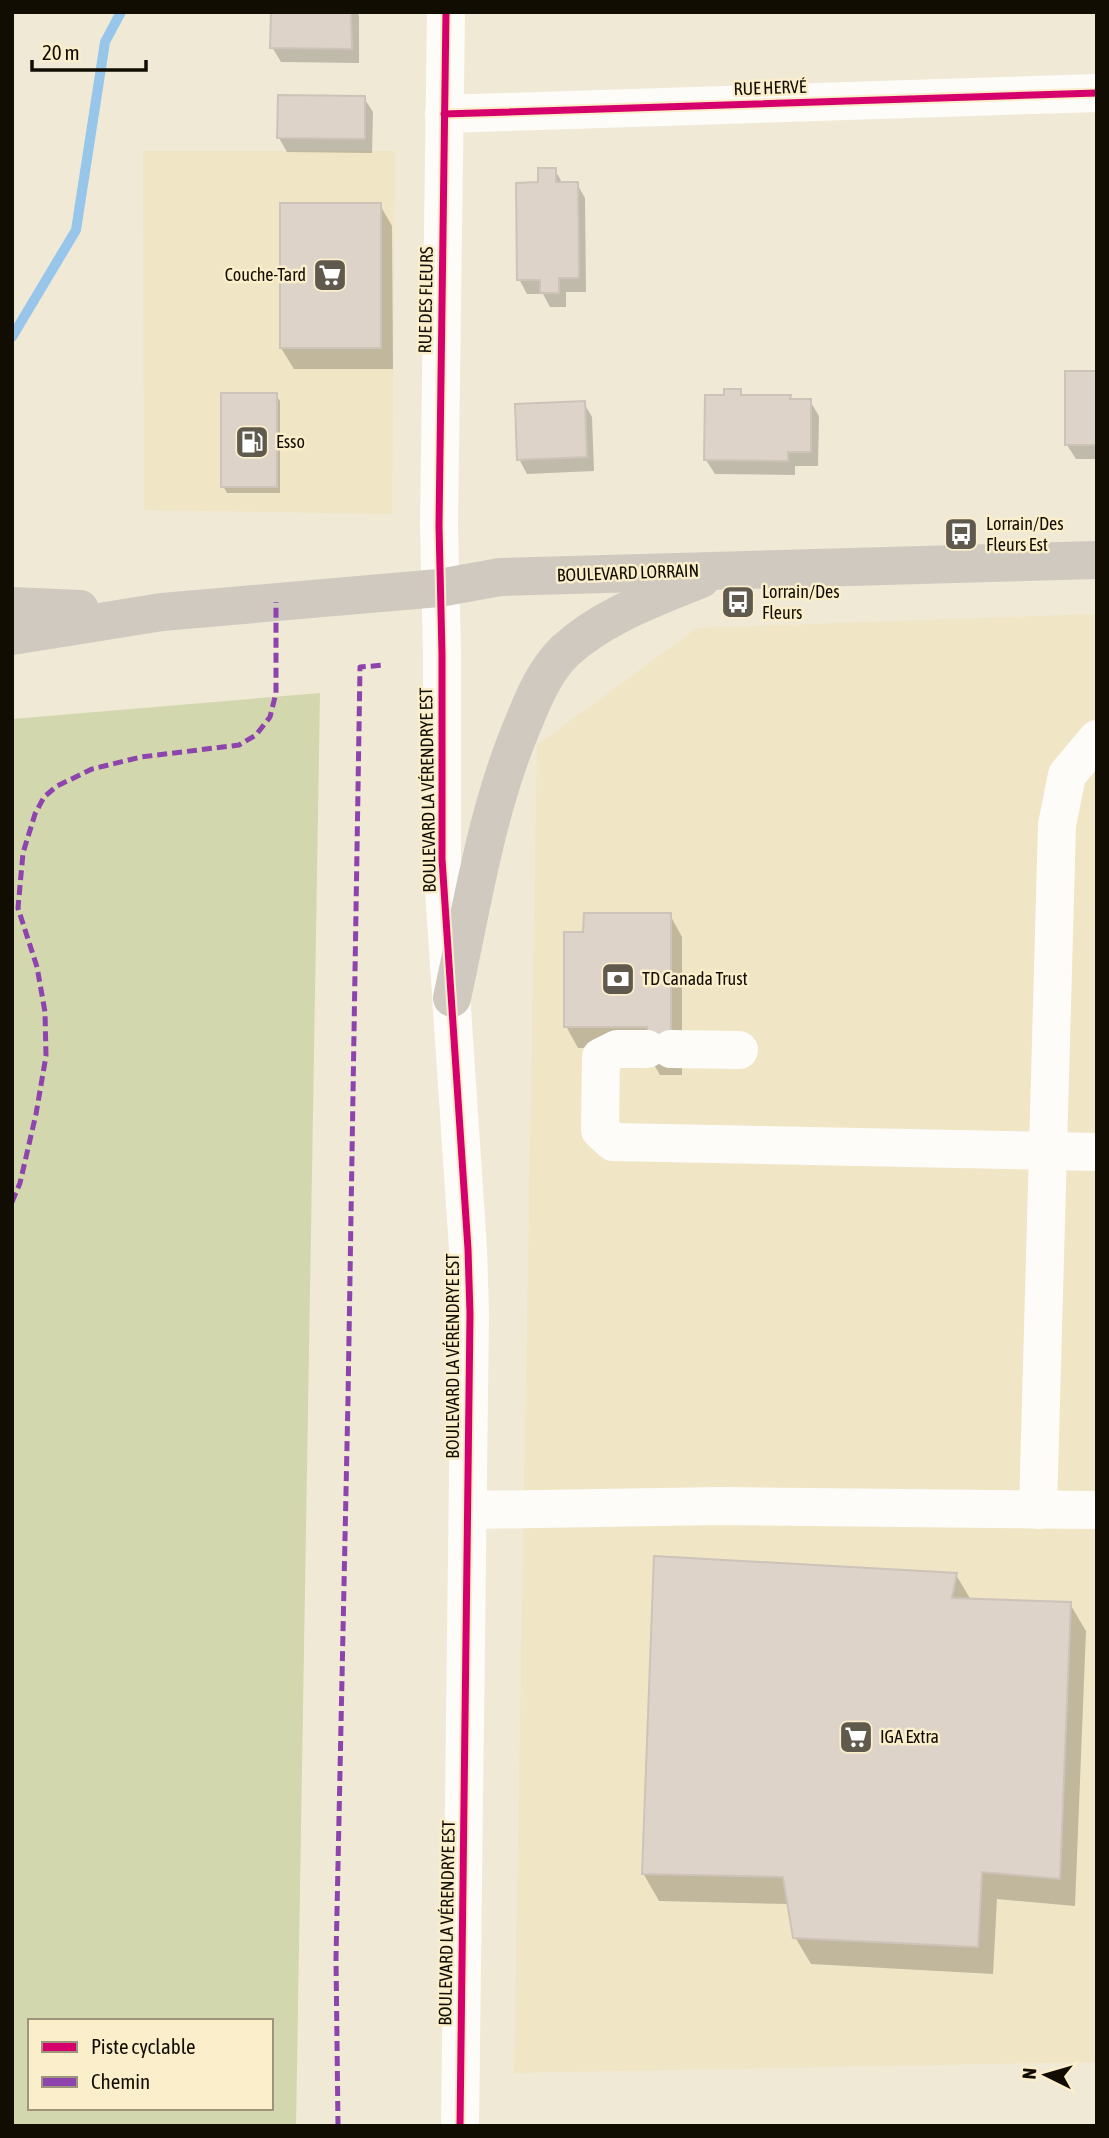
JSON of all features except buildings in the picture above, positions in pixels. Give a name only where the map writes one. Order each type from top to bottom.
[{"type":"main road","name":"BOULEVARD LORRAIN","points":[[12,636],[162,612],[439,587],[500,577],[1097,560]]},
{"type":"main road","points":[[452,998],[504,775],[516,738],[544,679],[564,652],[593,630],[635,606],[724,570]]},
{"type":"main road","name":"BOULEVARD LORRAIN","points":[[12,606],[162,612]]},
{"type":"street","name":"RUE DES FLEURS","points":[[439,587],[446,12]]},
{"type":"street","name":"RUE HERVÉ","points":[[444,114],[1097,93]]},
{"type":"street","name":"BOULEVARD LA VÉRENDRYE EST","points":[[439,587],[442,654],[442,859],[469,1275],[469,1510],[460,2126]]},
{"type":"street","points":[[1038,1510],[1057,825],[1067,775],[1097,739]]},
{"type":"street","points":[[739,1051],[617,1049],[601,1057],[600,1130],[613,1142],[1097,1152]]},
{"type":"street","points":[[469,1510],[721,1506],[1097,1510]]},
{"type":"shaded area","points":[[143,151],[395,151],[392,514],[144,510]]},
{"type":"shaded area","points":[[1097,614],[1097,2062],[514,2073],[537,745],[697,628]]},
{"type":"green space","points":[[320,693],[296,2126],[12,2126],[12,719]]},
{"type":"waterway","points":[[12,337],[76,230],[105,42],[121,12]]},
{"type":"marked path","points":[[12,1202],[20,1183],[46,1056],[45,1012],[37,967],[18,908],[23,853],[35,814],[44,797],[57,786],[92,769],[141,757],[239,745],[256,735],[270,717],[276,693],[276,602]]},
{"type":"marked path","points":[[338,2126],[336,1958],[360,667],[385,665]]},
{"type":"cycle path","points":[[446,12],[439,526],[442,859],[470,1314],[460,2126]]},
{"type":"cycle path","points":[[444,114],[1097,93]]},
{"type":"place","name":"Couche-Tard","points":[[330,275]]},
{"type":"place","name":"Esso","points":[[252,442]]},
{"type":"place","name":"Lorrain/Des Fleurs Est","points":[[961,534]]},
{"type":"place","name":"Lorrain/Des Fleurs","points":[[738,602]]},
{"type":"place","name":"TD Canada Trust","points":[[618,979]]},
{"type":"place","name":"IGA Extra","points":[[856,1737]]}]
